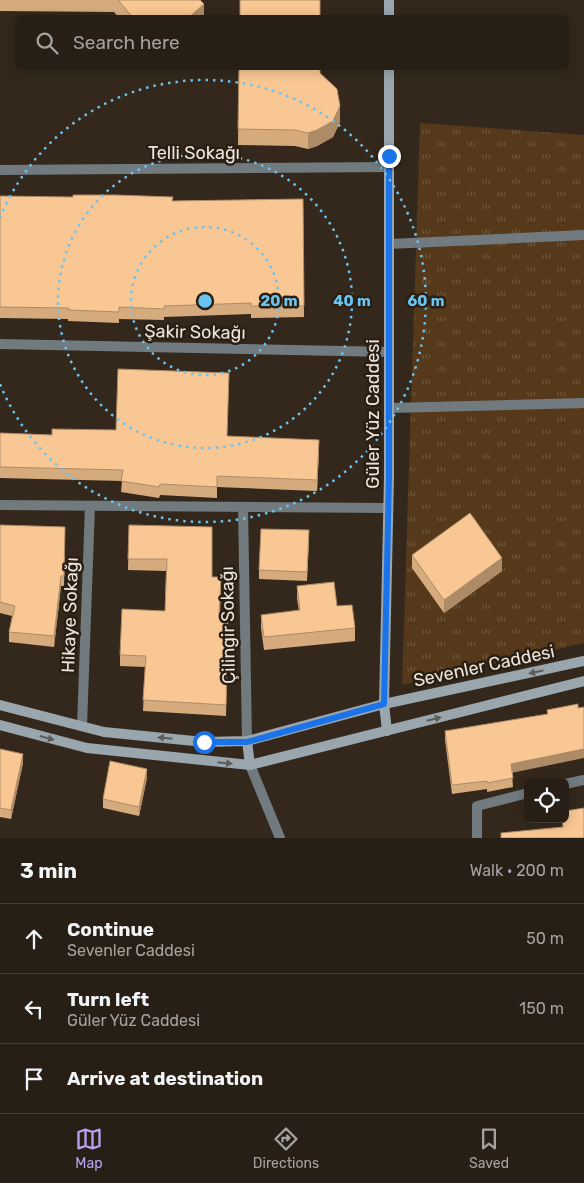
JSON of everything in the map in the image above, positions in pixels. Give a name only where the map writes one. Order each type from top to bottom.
[{"type":"main road","points":[[389,0],[389,15]]},
{"type":"main road","name":"Güler Yüz Caddesi","points":[[387,731],[384,704],[389,408],[389,70]]},
{"type":"main road","name":"Sevenler Caddesi","points":[[0,705],[104,732],[204,742],[247,742],[384,704],[584,661]]},
{"type":"main road","name":"Sevenler Caddesi","points":[[0,725],[87,748],[250,765],[584,682]]},
{"type":"main road","points":[[247,742],[250,765]]},
{"type":"street","name":"Telli Sokağı","points":[[0,170],[389,167]]},
{"type":"street","points":[[389,244],[584,235]]},
{"type":"street","name":"Şakir Sokağı","points":[[0,344],[389,352]]},
{"type":"street","points":[[389,408],[584,403]]},
{"type":"street","points":[[0,505],[388,508]]},
{"type":"street","name":"Hikaye Sokağı","points":[[82,726],[90,506]]},
{"type":"street","name":"Çilingir Sokağı","points":[[243,507],[247,742]]},
{"type":"street","points":[[250,765],[280,838]]},
{"type":"street","points":[[569,783],[584,780]]},
{"type":"street","points":[[477,838],[476,806],[524,794]]},
{"type":"green space","points":[[420,123],[584,135],[584,643],[402,685]]},
{"type":"building","points":[[118,0],[200,0],[204,4],[191,15],[130,15]]},
{"type":"building","points":[[240,0],[320,0],[320,15],[240,15]]},
{"type":"building","points":[[239,70],[320,70],[320,73],[337,89],[340,106],[333,121],[317,130],[308,133],[295,130],[238,129]]},
{"type":"building","points":[[73,195],[173,197],[172,201],[303,199],[304,306],[251,306],[251,303],[164,306],[164,309],[119,307],[119,312],[68,310],[69,308],[0,307],[0,196],[73,197]]},
{"type":"building","points":[[118,369],[229,373],[227,436],[319,440],[317,480],[217,476],[217,487],[160,484],[159,487],[121,481],[123,470],[0,467],[0,433],[52,435],[52,429],[116,430]]},
{"type":"building","points":[[470,513],[502,558],[444,600],[412,555]]},
{"type":"building","points":[[0,525],[65,527],[64,576],[61,576],[54,636],[9,632],[15,606],[0,602]]},
{"type":"building","points":[[129,525],[212,527],[212,577],[221,577],[219,614],[228,615],[226,705],[143,700],[146,656],[120,655],[122,609],[165,611],[167,559],[128,559]]},
{"type":"building","points":[[261,529],[309,530],[307,572],[259,570]]},
{"type":"building","points":[[334,582],[337,606],[352,605],[355,628],[264,637],[261,615],[300,610],[297,586]]},
{"type":"building","points":[[578,704],[578,708],[584,707],[584,749],[511,764],[513,778],[487,783],[487,781],[452,785],[445,731],[548,714],[547,710]]},
{"type":"building","points":[[0,749],[23,754],[11,810],[0,808]]},
{"type":"building","points":[[110,761],[147,769],[139,807],[103,799]]},
{"type":"building","points":[[584,808],[584,838],[501,838],[501,833],[563,827],[562,823],[569,823],[569,810]]},
{"type":"route","points":[[204,742],[247,742],[384,704],[389,477],[389,156]]}]
